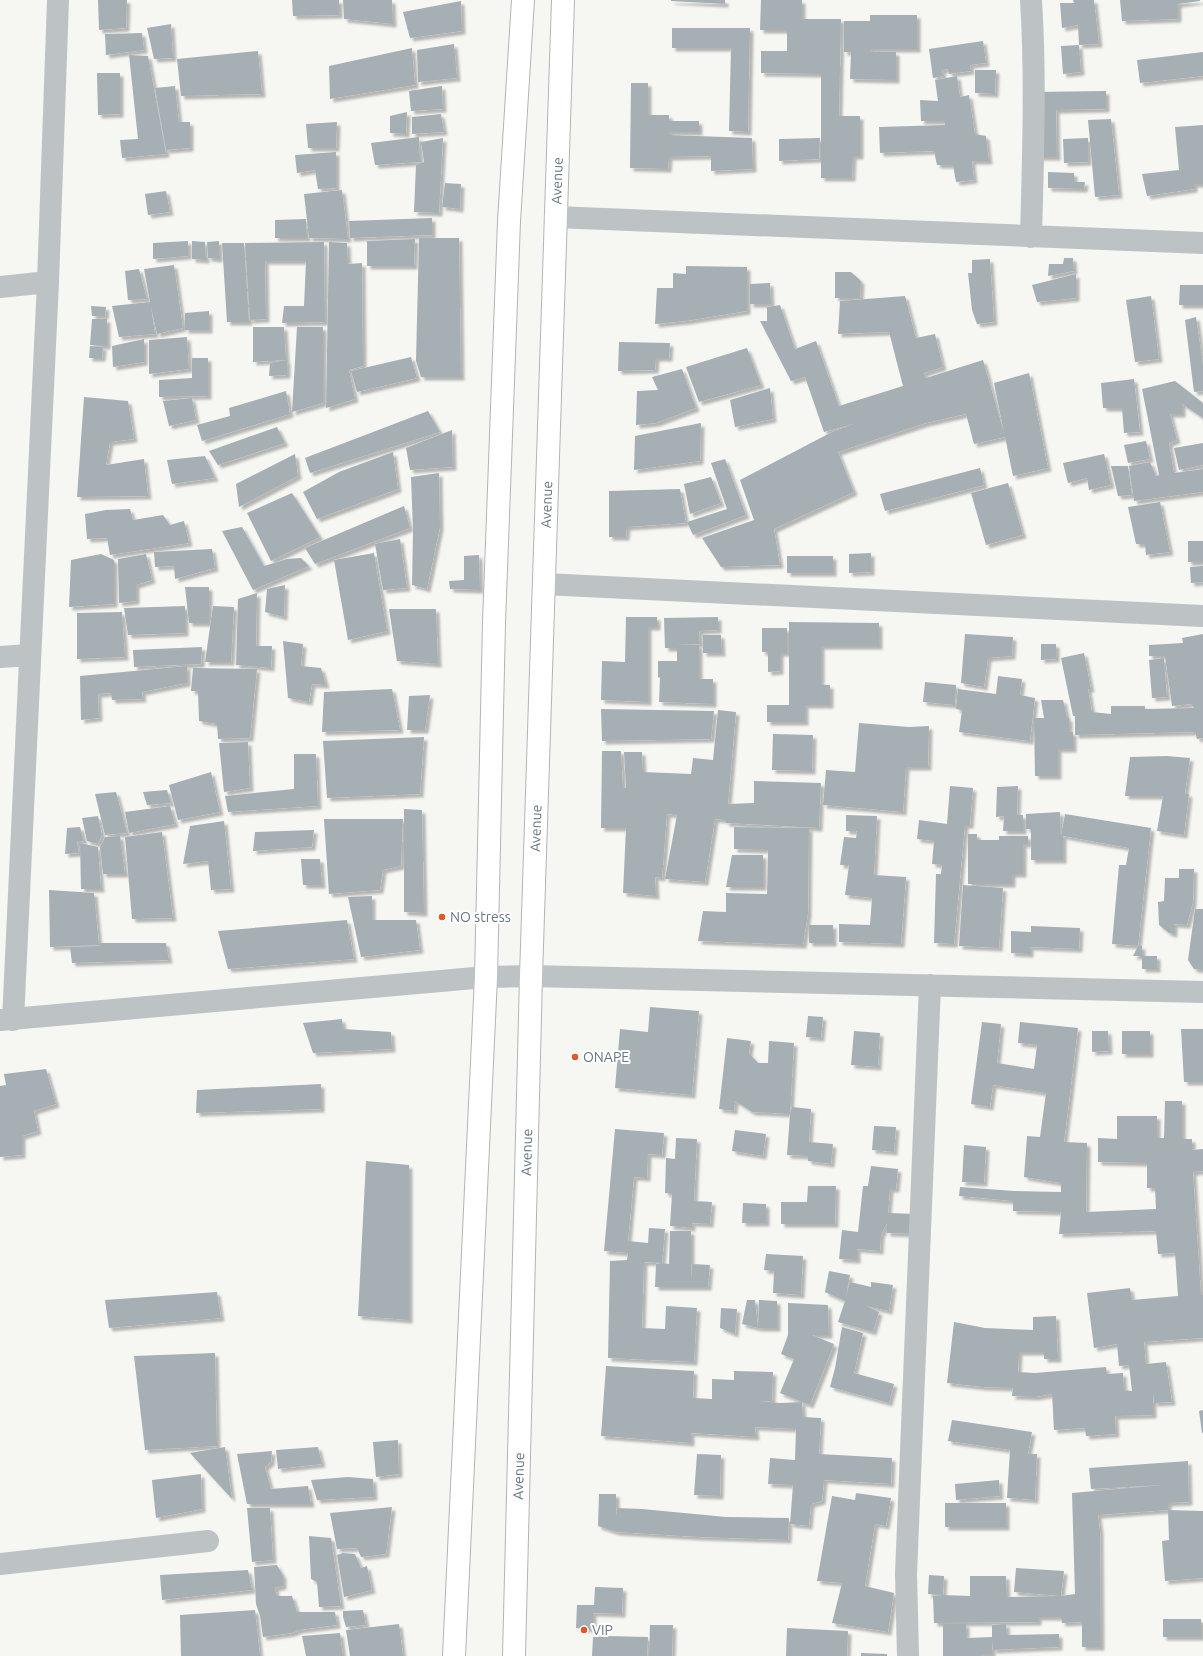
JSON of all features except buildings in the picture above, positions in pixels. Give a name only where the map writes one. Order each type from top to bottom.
[{"type":"highway","points":[[454,1656],[486,977],[494,623],[509,221],[523,0]]},
{"type":"highway","name":"Avenue","points":[[514,1656],[531,976],[563,0]]},
{"type":"street","points":[[58,0],[48,282],[30,655],[6,1020],[486,977],[531,976],[1203,992]]},
{"type":"street","points":[[1031,0],[1033,27],[1033,157],[1031,237]]},
{"type":"street","points":[[556,216],[1203,243]]},
{"type":"street","points":[[0,287],[48,282]]},
{"type":"street","points":[[544,584],[1203,616]]},
{"type":"street","points":[[0,656],[30,655]]},
{"type":"street","points":[[908,1656],[906,1574],[930,985]]},
{"type":"street","points":[[0,1564],[208,1541]]},
{"type":"place","name":"NO stress","points":[[442,917]]},
{"type":"place","name":"ONAPE","points":[[575,1057]]},
{"type":"place","name":"VIP","points":[[584,1630]]}]
